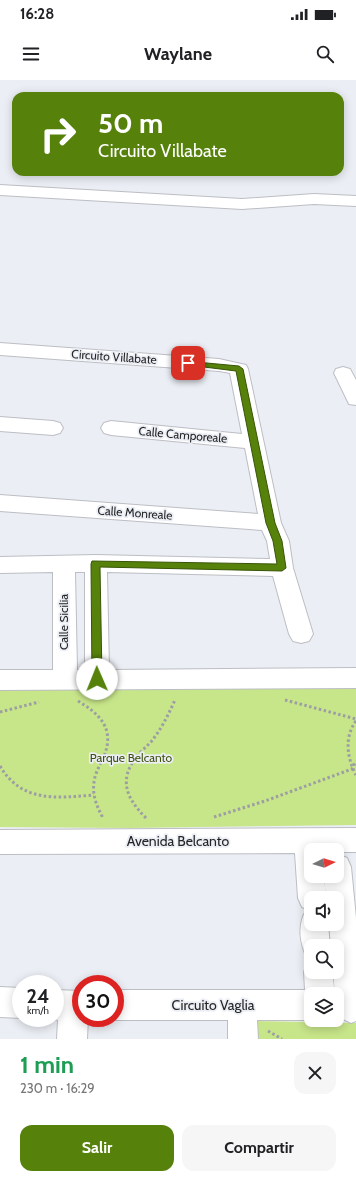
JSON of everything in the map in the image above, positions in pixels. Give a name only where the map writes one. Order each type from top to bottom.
[{"type":"street","points":[[0,190],[242,204],[314,199],[356,201]]},
{"type":"street","name":"Circuito Villabate","points":[[0,349],[219,365],[239,369],[270,523],[278,541],[282,568],[301,634]]},
{"type":"street","points":[[343,373],[356,399]]},
{"type":"street","points":[[0,424],[53,428]]},
{"type":"street","name":"Calle Camporeale","points":[[111,428],[254,442]]},
{"type":"street","name":"Calle Monreale","points":[[0,503],[270,523]]},
{"type":"street","name":"Calle Sicilia","points":[[64,564],[70,689]]},
{"type":"street","points":[[96,564],[97,679]]},
{"type":"street","points":[[0,565],[96,564],[282,568]]},
{"type":"street","points":[[0,680],[70,689],[97,679],[356,678]]},
{"type":"street","points":[[308,841],[312,891]]},
{"type":"street","name":"Avenida Belcanto","points":[[0,842],[308,841],[315,843]]},
{"type":"street","points":[[342,883],[348,1008]]},
{"type":"street","points":[[0,1002],[12,1003]]},
{"type":"street","points":[[242,1004],[243,1039]]},
{"type":"street","points":[[70,1005],[72,1039]]},
{"type":"street","name":"Circuito Vaglia","points":[[124,1005],[304,1005]]},
{"type":"path","points":[[70,689],[100,716],[105,725],[107,736],[106,749],[95,777],[94,795],[100,812],[116,842]]},
{"type":"path","points":[[148,820],[136,809],[125,788],[128,768],[138,754],[154,739],[162,727],[176,697]]},
{"type":"path","points":[[280,699],[356,720],[353,724],[347,746],[352,769],[356,775]]},
{"type":"path","points":[[213,817],[265,801],[352,769],[356,761]]},
{"type":"path","points":[[0,766],[3,774],[17,787],[40,797],[66,798],[94,795]]},
{"type":"green space","name":"Parque Belcanto","points":[[356,687],[356,825],[128,828],[0,827],[0,689]]},
{"type":"green space","points":[[251,1021],[304,1022],[304,1027],[344,1027],[344,1023],[356,1023],[356,1039],[252,1039]]},
{"type":"route","points":[[97,679],[96,564],[282,568],[278,541],[270,523],[239,369],[219,365],[188,363]]}]
